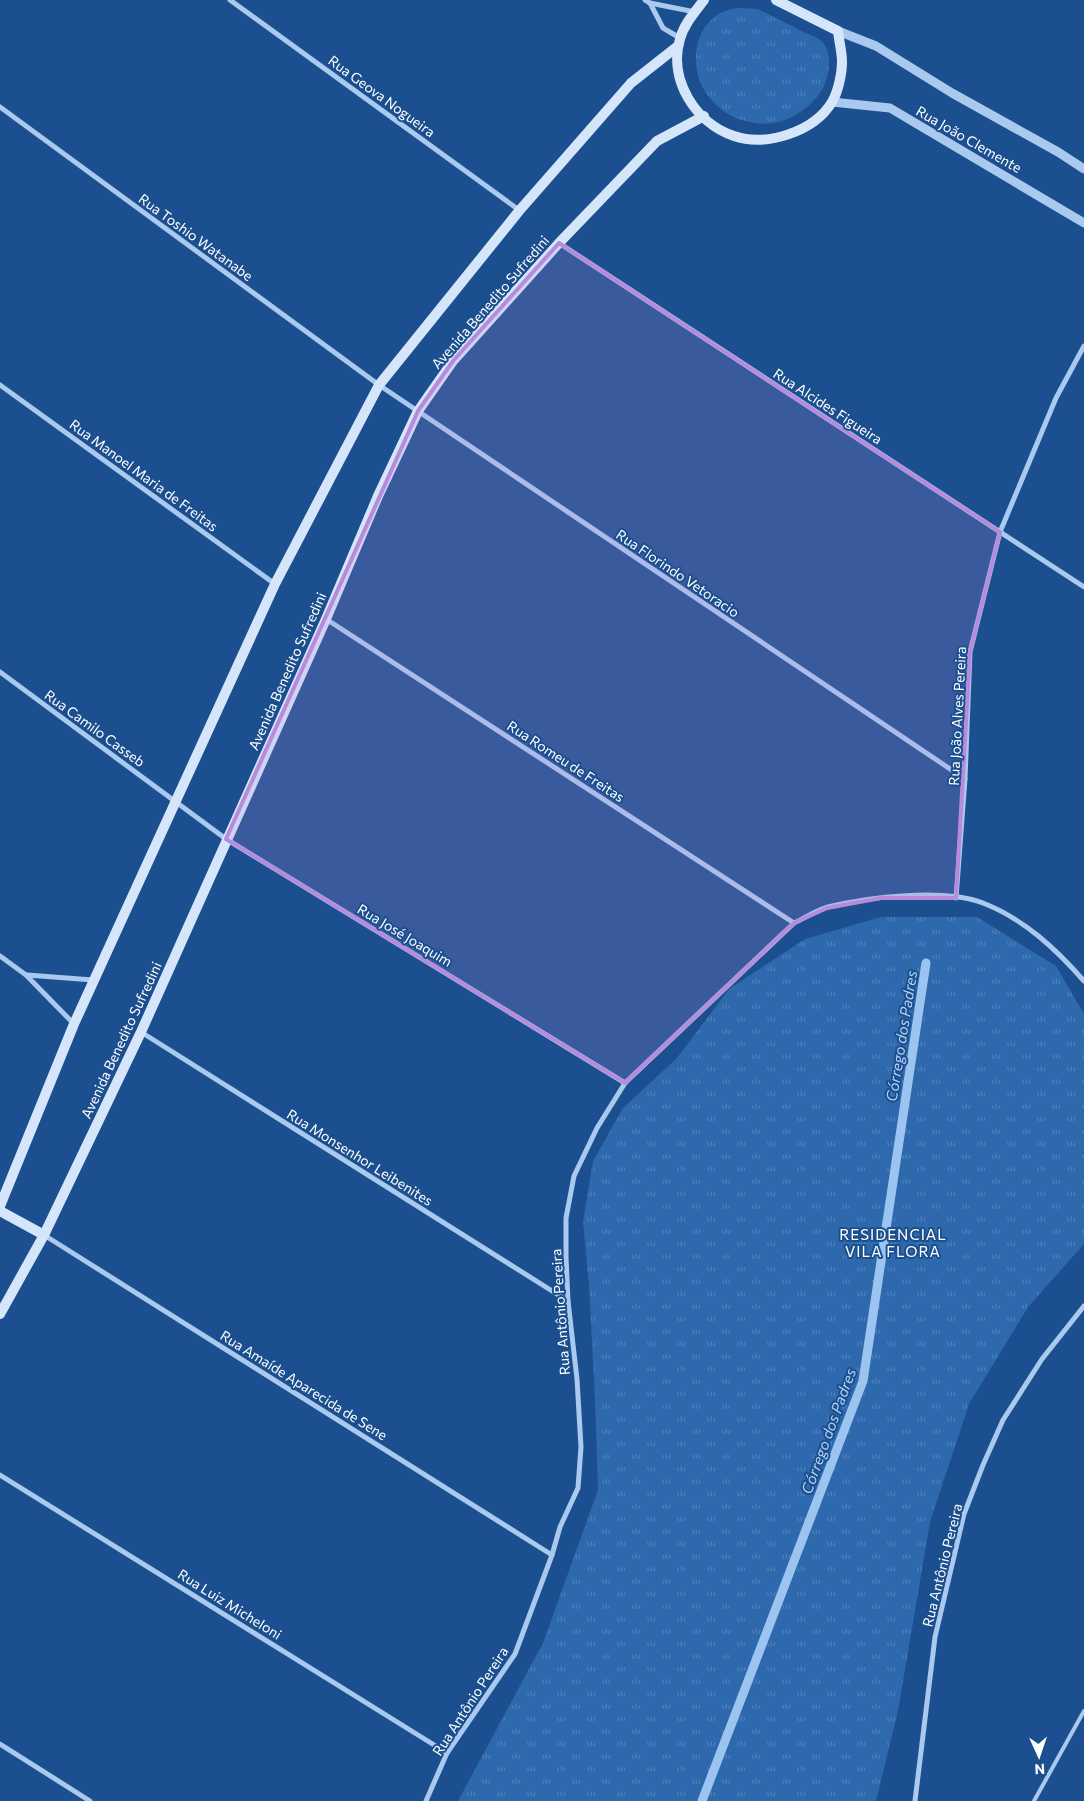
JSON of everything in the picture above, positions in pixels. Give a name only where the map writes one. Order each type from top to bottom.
[{"type":"main road","points":[[704,0],[695,12],[679,42],[677,53],[678,73],[682,88],[693,106],[718,128],[735,136],[761,139],[774,138],[803,128],[819,118],[832,102],[842,61],[838,32],[776,0]]},
{"type":"main road","points":[[799,12],[800,0]]},
{"type":"main road","points":[[0,1206],[93,980],[276,584],[379,385],[519,211],[631,83],[679,42]]},
{"type":"main road","name":"Avenida Benedito Sufredini","points":[[0,1314],[44,1235],[141,1032],[326,619],[378,496],[418,411],[454,361],[559,244],[658,141],[704,116]]},
{"type":"main road","points":[[0,1211],[44,1235]]},
{"type":"street","name":"Rua Geova Nogueira","points":[[230,0],[519,211]]},
{"type":"street","points":[[648,2],[695,12]]},
{"type":"street","points":[[648,2],[663,28],[679,42]]},
{"type":"street","points":[[838,32],[876,46],[1084,169]]},
{"type":"street","name":"Rua João Clemente","points":[[832,102],[890,108],[1084,223]]},
{"type":"street","name":"Rua Toshio Watanabe","points":[[0,107],[379,385]]},
{"type":"street","name":"Rua Alcides Figueira","points":[[559,244],[1084,587]]},
{"type":"street","name":"Rua João Alves Pereira","points":[[956,898],[965,779],[970,652],[1000,532],[1056,398],[1084,346]]},
{"type":"street","name":"Rua Manoel Maria de Freitas","points":[[0,385],[276,584]]},
{"type":"street","name":"Rua Florindo Vetoracio","points":[[379,385],[965,779]]},
{"type":"street","name":"Rua Romeu de Freitas","points":[[326,619],[794,923]]},
{"type":"street","name":"Rua Camilo Casseb","points":[[0,672],[176,802]]},
{"type":"street","name":"Rua José Joaquim","points":[[176,802],[226,839],[625,1083]]},
{"type":"street","name":"Rua Antônio Pereira","points":[[426,1801],[447,1753],[515,1654],[552,1555],[560,1527],[578,1488],[580,1455],[577,1379],[568,1301],[566,1218],[574,1176],[597,1128],[625,1083],[794,923],[827,908],[881,898],[920,895],[956,898],[982,903],[1026,926],[1063,957],[1084,981]]},
{"type":"street","points":[[0,956],[26,975],[74,1024]]},
{"type":"street","points":[[26,975],[93,980]]},
{"type":"street","name":"Rua Monsenhor Leibenites","points":[[141,1032],[568,1301]]},
{"type":"street","name":"Rua Amaíde Aparecida de Sene","points":[[44,1235],[552,1555]]},
{"type":"street","name":"Rua Antônio Pereira","points":[[914,1801],[935,1637],[964,1514],[1003,1420],[1042,1359],[1084,1306]]},
{"type":"street","name":"Rua Luiz Micheloni","points":[[0,1475],[447,1753]]},
{"type":"street","points":[[0,1744],[90,1801]]},
{"type":"lane","points":[[1034,1801],[1084,1711]]},
{"type":"highlighted area","points":[[559,243],[1000,532],[970,652],[956,898],[881,898],[827,908],[794,923],[625,1083],[226,839],[418,411],[453,361]]},
{"type":"green space","points":[[738,8],[758,9],[789,24],[820,40],[828,52],[828,74],[818,96],[800,112],[780,122],[769,124],[738,119],[717,106],[701,84],[697,71],[696,56],[698,42],[703,30],[712,19],[723,12]]},
{"type":"green space","points":[[881,917],[977,917],[1056,966],[1084,1014],[1084,1244],[1028,1307],[969,1404],[930,1522],[898,1711],[876,1801],[458,1801],[543,1643],[598,1490],[589,1286],[583,1222],[593,1161],[623,1108],[677,1058],[729,989],[805,939]]},
{"type":"waterway","name":"Córrego dos Padres","points":[[702,1801],[863,1381],[926,963]]},
{"type":"district","name":"RESIDENCIAL VILA FLORA","points":[[893,1242]]}]
